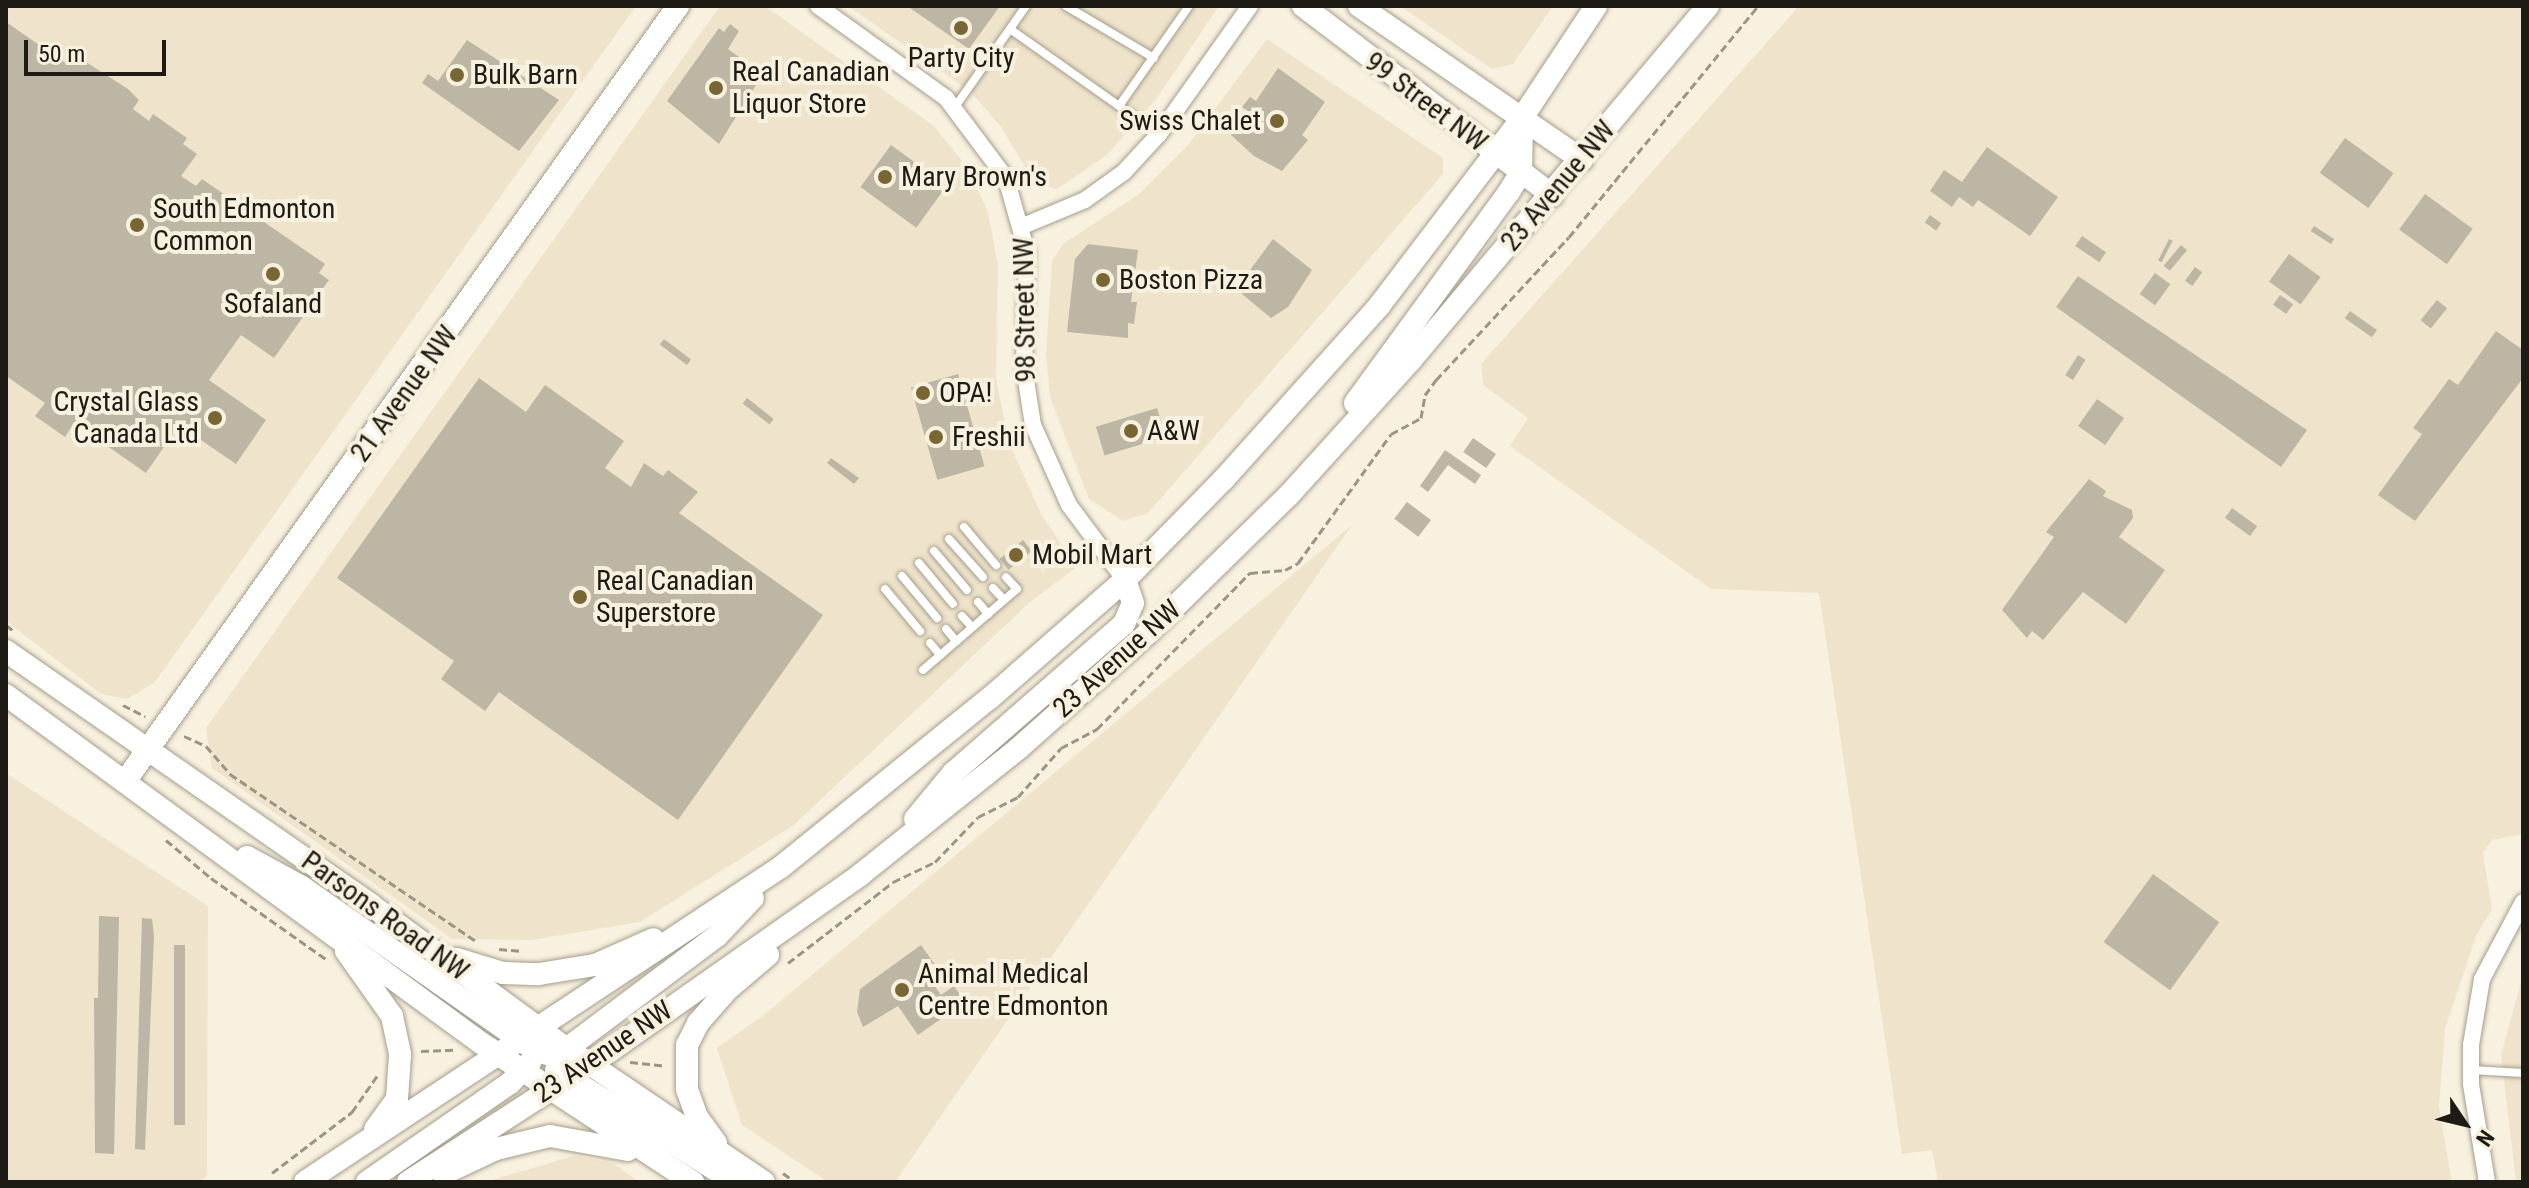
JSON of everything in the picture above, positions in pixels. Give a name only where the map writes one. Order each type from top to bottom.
[{"type":"main road","name":"21 Avenue NW","points":[[126,780],[652,43],[675,6]]},
{"type":"main road","name":"99 Street NW","points":[[1303,6],[1552,195]]},
{"type":"main road","name":"99 Street NW","points":[[1359,6],[1582,160]]},
{"type":"main road","name":"23 Avenue NW","points":[[408,1182],[543,1059],[727,906],[781,867],[990,698],[1125,580],[1319,377],[1496,154],[1596,6]]},
{"type":"main road","name":"23 Avenue NW","points":[[543,1059],[589,1064],[860,875],[1019,748],[1148,633],[1289,495],[1582,160],[1708,6]]},
{"type":"main road","points":[[1289,495],[1521,172],[1522,118]]},
{"type":"main road","points":[[884,857],[953,773],[1124,624],[1133,603],[1125,580]]},
{"type":"main road","name":"Parsons Road NW","points":[[6,651],[371,905],[543,1059],[690,1182]]},
{"type":"main road","name":"Parsons Road NW","points":[[6,695],[501,1057],[543,1059]]},
{"type":"main road","points":[[219,849],[281,873],[543,1059],[735,1182]]},
{"type":"main road","points":[[367,1182],[717,936],[781,867]]},
{"type":"main road","points":[[767,1177],[716,1143],[697,1117],[685,1078],[687,1045],[698,1023],[727,990],[860,875]]},
{"type":"main road","points":[[371,905],[464,963],[503,973],[539,974],[595,965],[727,906]]},
{"type":"main road","points":[[331,931],[385,1002],[400,1055],[397,1099],[361,1144]]},
{"type":"main road","name":"23 Avenue NW","points":[[305,1182],[501,1057]]},
{"type":"main road","points":[[589,1064],[767,1177]]},
{"type":"main road","points":[[428,1182],[522,1140],[566,1136],[614,1145],[690,1182]]},
{"type":"street","name":"98 Street NW","points":[[818,6],[955,107],[997,162],[1023,226],[1029,276],[1024,367],[1033,425],[1069,505],[1125,580]]},
{"type":"street","points":[[1023,226],[1085,200],[1124,172],[1159,134],[1250,6]]},
{"type":"street","points":[[2487,1182],[2471,1070],[2482,979],[2523,902]]},
{"type":"lane","points":[[955,107],[1026,6]]},
{"type":"lane","points":[[1066,6],[1154,58]]},
{"type":"lane","points":[[1119,106],[1189,6]]},
{"type":"lane","points":[[1010,29],[1159,134]]},
{"type":"lane","points":[[964,527],[996,565]]},
{"type":"lane","points":[[949,539],[983,577]]},
{"type":"lane","points":[[934,551],[967,590]]},
{"type":"lane","points":[[919,563],[953,604]]},
{"type":"lane","points":[[902,576],[937,618]]},
{"type":"lane","points":[[923,670],[1017,589],[1006,577]]},
{"type":"lane","points":[[993,588],[1004,600]]},
{"type":"lane","points":[[885,589],[920,631]]},
{"type":"lane","points":[[978,602],[988,614]]},
{"type":"lane","points":[[962,616],[972,627]]},
{"type":"lane","points":[[946,629],[956,641]]},
{"type":"lane","points":[[930,643],[940,655]]},
{"type":"lane","points":[[2471,1070],[2523,1073]]},
{"type":"path","points":[[197,743],[230,774],[442,921],[479,944],[529,952]]},
{"type":"path","points":[[159,833],[211,878],[337,967]]},
{"type":"path","points":[[410,1053],[461,1051]]},
{"type":"path","points":[[624,1062],[677,1067]]},
{"type":"path","points":[[272,1173],[352,1112],[381,1068]]},
{"type":"path","points":[[767,1177],[795,1182]]},
{"type":"shaded area","name":"South Edmonton Common","points":[[6,6],[636,6],[155,682],[127,699],[101,694],[6,621]]},
{"type":"shaded area","points":[[720,6],[765,6],[934,126],[967,167],[988,212],[998,265],[996,379],[1010,445],[1041,514],[1077,567],[1029,603],[794,825],[640,922],[531,940],[452,939],[212,768],[206,728]]},
{"type":"shaded area","points":[[848,6],[1219,6],[1156,99],[1107,155],[1057,189],[1035,183],[1001,127],[971,92]]},
{"type":"shaded area","points":[[1400,6],[1553,6],[1513,64],[1492,69]]},
{"type":"shaded area","points":[[1799,6],[2523,6],[2523,834],[2492,840],[2483,853],[2492,909],[2476,936],[2445,1029],[2439,1107],[2452,1182],[1938,1182],[1932,1150],[1902,1154],[1819,593],[1711,589],[1510,446],[1528,418],[1483,385],[1481,364]]},
{"type":"shaded area","points":[[1267,39],[1443,158],[1443,174],[1148,513],[1123,521],[1089,499],[1050,397],[1046,354],[1052,261],[1063,244],[1139,194],[1188,145]]},
{"type":"shaded area","points":[[1352,525],[895,1182],[828,1182],[742,1125],[717,1048],[765,1014]]},
{"type":"shaded area","points":[[6,773],[208,906],[207,1176],[200,1182],[6,1182]]},
{"type":"shaded area","points":[[2523,974],[2523,1182],[2516,1182],[2501,1055]]},
{"type":"shaded area","points":[[573,1156],[613,1163],[639,1182],[485,1182]]},
{"type":"building","name":"Party City","points":[[907,6],[1000,6],[969,49]]},
{"type":"building","name":"South Edmonton Common","points":[[6,22],[68,65],[75,55],[128,89],[139,100],[133,109],[149,121],[153,114],[187,138],[183,144],[197,154],[181,176],[196,186],[202,179],[325,264],[319,273],[329,280],[274,358],[241,335],[209,380],[266,420],[236,464],[179,425],[146,473],[74,423],[65,437],[35,416],[45,403],[6,376]]},
{"type":"building","name":"Real Canadian Liquor Store","points":[[730,24],[739,31],[728,49],[763,74],[719,144],[667,101],[719,28],[724,32]]},
{"type":"building","points":[[467,40],[559,100],[519,151],[422,83],[428,74],[438,81]]},
{"type":"building","name":"Swiss Chalet","points":[[1278,68],[1325,102],[1302,135],[1308,140],[1282,171],[1254,156],[1231,135],[1248,111],[1242,107],[1250,97],[1256,101]]},
{"type":"building","points":[[2345,138],[2394,173],[2368,208],[2320,173]]},
{"type":"building","points":[[891,145],[947,186],[916,228],[860,187]]},
{"type":"building","points":[[1987,147],[2058,197],[2030,236],[1978,200],[1973,207],[1959,197],[1952,207],[1930,191],[1944,170],[1962,182]]},
{"type":"building","points":[[2425,194],[2473,229],[2447,264],[2399,230]]},
{"type":"building","points":[[1930,215],[1941,223],[1936,231],[1925,222]]},
{"type":"building","points":[[2314,226],[2334,239],[2331,244],[2311,231]]},
{"type":"building","points":[[2082,236],[2106,252],[2099,262],[2075,246]]},
{"type":"building","points":[[1273,239],[1312,270],[1288,307],[1271,318],[1236,289]]},
{"type":"building","points":[[2169,239],[2173,241],[2162,262],[2158,260]]},
{"type":"building","name":"Boston Pizza","points":[[1088,244],[1138,250],[1131,302],[1137,302],[1134,324],[1128,323],[1128,338],[1067,332],[1075,259]]},
{"type":"building","points":[[2181,245],[2187,250],[2170,271],[2164,266]]},
{"type":"building","points":[[2289,254],[2321,277],[2301,304],[2269,282]]},
{"type":"building","points":[[2195,267],[2202,272],[2192,286],[2185,281]]},
{"type":"building","points":[[2155,273],[2170,284],[2155,305],[2140,294]]},
{"type":"building","points":[[2078,276],[2307,430],[2281,467],[2056,307]]},
{"type":"building","points":[[2280,295],[2293,304],[2286,314],[2273,305]]},
{"type":"building","points":[[2437,300],[2447,308],[2431,328],[2421,320]]},
{"type":"building","points":[[2350,311],[2377,330],[2372,337],[2345,318]]},
{"type":"building","points":[[2496,331],[2523,350],[2523,378],[2415,521],[2378,495],[2422,434],[2413,428],[2449,379],[2458,385]]},
{"type":"building","points":[[664,339],[691,359],[687,365],[660,345]]},
{"type":"building","points":[[2078,355],[2086,360],[2073,380],[2065,375]]},
{"type":"building","points":[[958,374],[984,466],[937,480],[911,388]]},
{"type":"building","name":"Real Canadian Superstore","points":[[479,378],[526,412],[545,385],[624,441],[605,468],[631,487],[644,463],[663,476],[668,470],[698,492],[679,513],[823,615],[678,820],[499,692],[485,711],[441,679],[454,661],[337,578]]},
{"type":"building","points":[[747,398],[774,419],[769,424],[743,404]]},
{"type":"building","points":[[2097,399],[2124,418],[2105,445],[2078,426]]},
{"type":"building","name":"A&W","points":[[1157,408],[1166,437],[1105,455],[1096,427]]},
{"type":"building","points":[[1473,438],[1496,454],[1486,468],[1463,452]]},
{"type":"building","points":[[1445,450],[1481,475],[1475,484],[1448,465],[1428,492],[1420,486]]},
{"type":"building","points":[[831,458],[859,478],[854,484],[827,463]]},
{"type":"building","points":[[2089,479],[2106,491],[2103,496],[2132,510],[2133,518],[2119,537],[2165,570],[2126,624],[2083,592],[2043,640],[2032,631],[2027,638],[2002,610],[2054,537],[2046,532]]},
{"type":"building","points":[[1407,502],[1431,520],[1418,537],[1394,519]]},
{"type":"building","points":[[2232,508],[2257,526],[2250,536],[2225,518]]},
{"type":"building","name":"Mobil Mart","points":[[1023,540],[1032,551],[1008,570],[1000,559]]},
{"type":"building","points":[[2153,874],[2219,922],[2170,990],[2104,942]]},
{"type":"building","points":[[99,916],[119,917],[114,1154],[95,1153],[94,998],[98,998]]},
{"type":"building","points":[[142,918],[152,919],[154,936],[145,1150],[135,1149]]},
{"type":"building","points":[[174,945],[185,945],[185,1125],[174,1125]]},
{"type":"building","name":"Animal Medical Centre Edmonton","points":[[921,945],[938,969],[928,976],[941,995],[954,986],[965,1002],[918,1035],[898,1006],[863,1027],[857,1012],[860,989]]},
{"type":"place","name":"Party City","points":[[961,28]]},
{"type":"place","name":"Bulk Barn","points":[[457,75]]},
{"type":"place","name":"Real Canadian Liquor Store","points":[[716,88]]},
{"type":"place","name":"Swiss Chalet","points":[[1277,121]]},
{"type":"place","name":"Mary Brown's","points":[[885,177]]},
{"type":"place","name":"South Edmonton Common","points":[[137,225]]},
{"type":"place","name":"Sofaland","points":[[273,274]]},
{"type":"place","name":"Boston Pizza","points":[[1103,280]]},
{"type":"place","name":"OPA!","points":[[923,393]]},
{"type":"place","name":"Crystal Glass Canada Ltd","points":[[215,418]]},
{"type":"place","name":"A&W","points":[[1131,431]]},
{"type":"place","name":"Freshii","points":[[936,437]]},
{"type":"place","name":"Mobil Mart","points":[[1016,555]]},
{"type":"place","name":"Real Canadian Superstore","points":[[580,597]]},
{"type":"place","name":"Animal Medical Centre Edmonton","points":[[902,990]]}]
